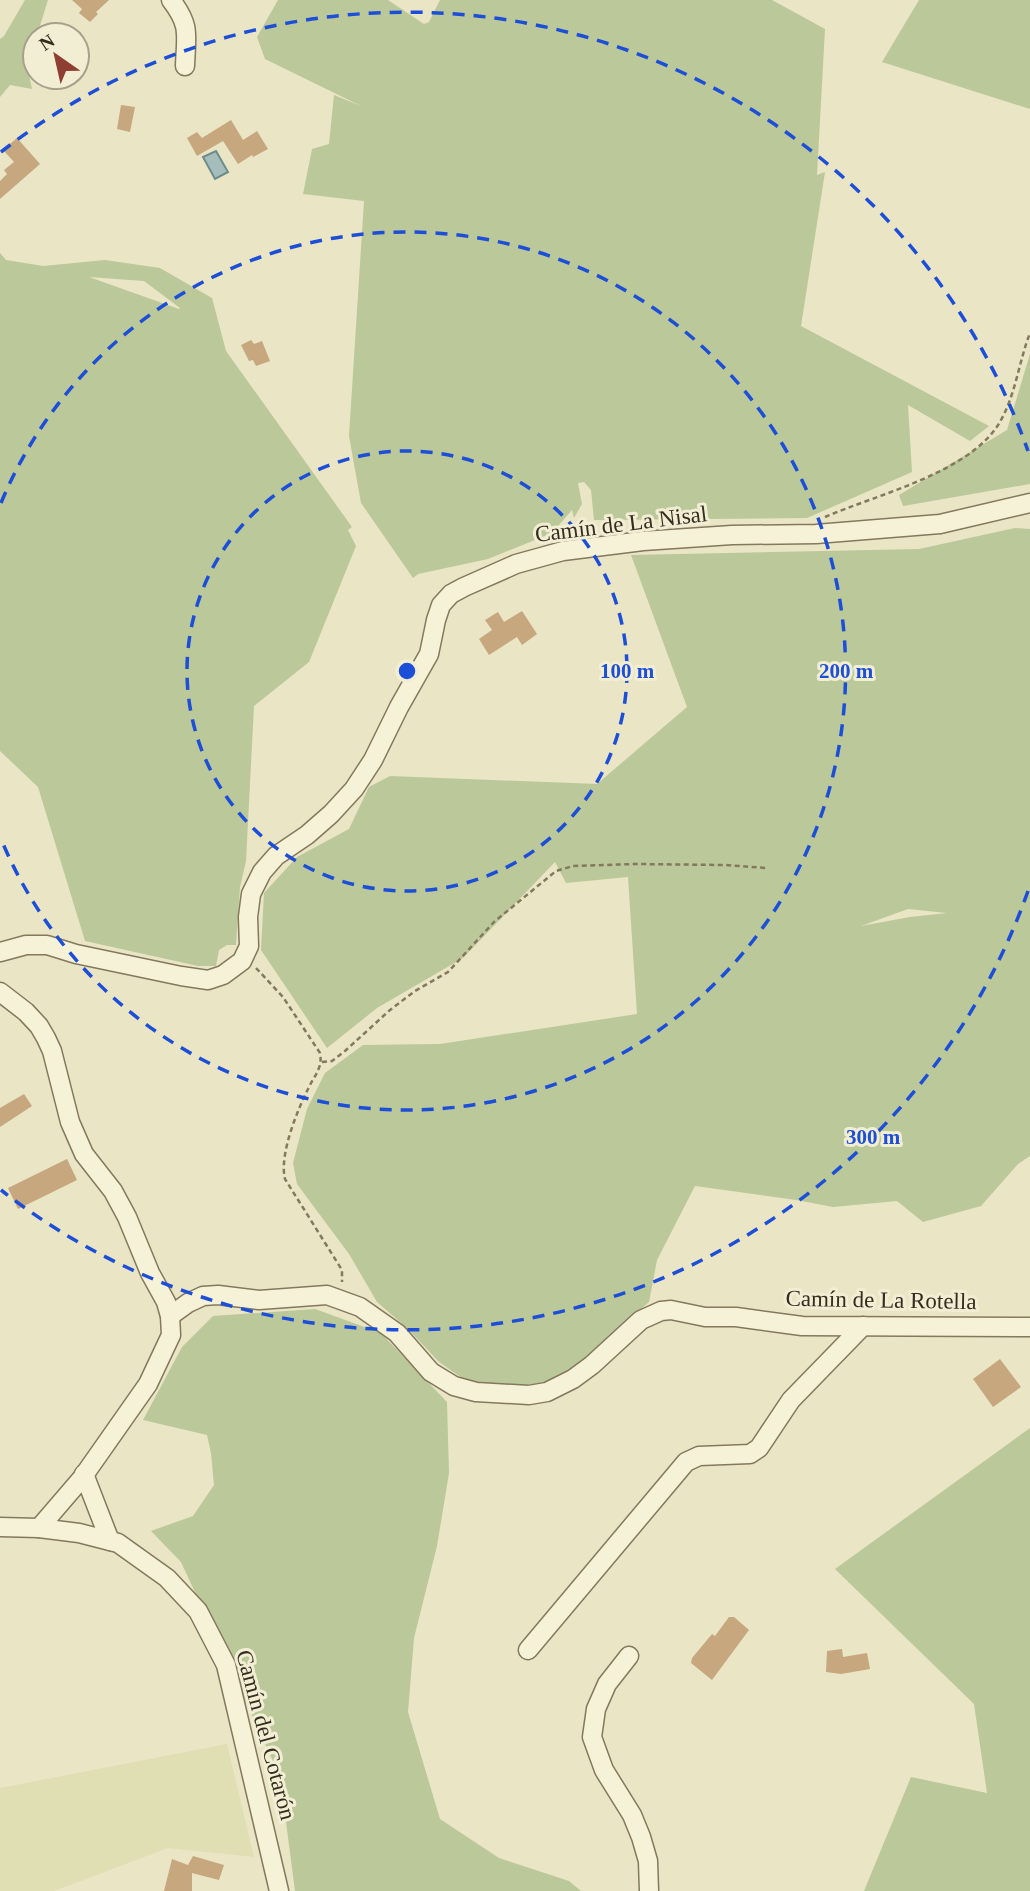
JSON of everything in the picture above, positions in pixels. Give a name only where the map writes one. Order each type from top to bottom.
[{"type":"street","points":[[171,0],[181,13],[187,29],[185,66]]},
{"type":"street","name":"Camín de La Nisal","points":[[242,961],[249,946],[248,917],[251,894],[262,872],[276,856],[307,835],[331,814],[354,789],[373,760],[399,706],[429,654],[441,605],[451,594],[516,564],[563,551],[643,541],[732,535],[816,534],[940,524],[1030,503]]},
{"type":"street","points":[[0,952],[26,945],[47,946],[208,980],[223,975],[242,961]]},
{"type":"street","points":[[0,992],[26,1012],[47,1038],[70,1122],[84,1154],[113,1191],[127,1217],[170,1316],[171,1335],[148,1384],[84,1474],[39,1528]]},
{"type":"street","name":"Camín de La Rotella","points":[[170,1316],[203,1296],[259,1300],[327,1295],[360,1307],[397,1333],[431,1372],[454,1386],[476,1392],[529,1395],[559,1387],[592,1365],[641,1320],[661,1311],[802,1326],[1030,1326]]},
{"type":"street","points":[[528,1650],[685,1462],[699,1456],[750,1454],[759,1448],[790,1400],[863,1326]]},
{"type":"street","points":[[84,1474],[110,1541]]},
{"type":"street","name":"Camín del Cotarón","points":[[0,1527],[79,1533],[118,1543],[167,1578],[198,1611],[226,1665],[279,1891]]},
{"type":"street","points":[[629,1656],[607,1684],[596,1709],[592,1737],[604,1770],[632,1815],[641,1837],[648,1861],[649,1891]]},
{"type":"path","points":[[816,534],[818,523],[825,517],[948,467],[982,444],[1001,421],[1030,333]]},
{"type":"path","points":[[322,1062],[332,1061],[398,1003],[449,972],[494,922],[556,872],[573,866],[635,864],[766,868]]},
{"type":"path","points":[[242,961],[259,970],[283,997],[320,1053],[322,1062],[296,1116],[283,1170],[285,1179],[342,1270],[342,1299]]},
{"type":"green space","points":[[25,0],[48,0],[41,21],[21,21],[21,87],[10,85],[0,97],[0,39]]},
{"type":"green space","points":[[278,0],[388,0],[424,24],[429,22],[440,0],[772,0],[825,29],[817,175],[825,172],[801,326],[989,426],[970,441],[908,405],[912,472],[807,518],[594,520],[591,490],[584,482],[578,483],[582,504],[574,518],[572,510],[552,533],[488,559],[418,574],[413,578],[361,503],[349,436],[364,201],[303,194],[312,149],[329,144],[334,95],[361,106],[265,59],[257,37]]},
{"type":"green space","points":[[919,0],[1030,0],[1030,109],[882,62]]},
{"type":"green space","points":[[0,253],[6,260],[43,266],[105,260],[160,268],[212,298],[226,351],[352,527],[348,530],[356,546],[309,662],[254,706],[246,861],[240,887],[236,945],[227,945],[219,950],[216,966],[198,966],[85,941],[38,787],[0,751]],"holes":[[[89,277],[144,281],[180,308]]]},
{"type":"green space","points":[[1030,354],[1030,484],[903,506],[899,495],[1007,430]]},
{"type":"green space","points":[[1015,528],[1030,529],[1030,1156],[1018,1164],[981,1206],[923,1222],[897,1201],[833,1207],[695,1186],[657,1260],[649,1302],[577,1365],[541,1384],[504,1386],[465,1380],[439,1362],[408,1329],[377,1302],[349,1254],[297,1184],[293,1163],[307,1109],[325,1073],[363,1045],[440,1044],[637,1014],[628,877],[566,883],[555,862],[463,958],[377,1008],[327,1048],[261,950],[264,893],[297,857],[349,829],[369,787],[390,776],[597,784],[687,707],[631,555],[919,549]],"holes":[[[908,909],[947,913],[910,917],[861,926]]]},
{"type":"green space","points":[[315,1309],[381,1333],[447,1402],[449,1473],[437,1546],[414,1638],[408,1712],[440,1819],[499,1858],[569,1881],[581,1891],[295,1891],[280,1776],[181,1562],[151,1531],[193,1516],[214,1485],[207,1435],[143,1420],[182,1347],[213,1316]]},
{"type":"green space","points":[[1030,1428],[1030,1891],[864,1891],[911,1777],[987,1793],[974,1704],[835,1569]]},
{"type":"green space","points":[[227,1744],[254,1857],[168,1848],[54,1891],[0,1891],[0,1788]]},
{"type":"water","points":[[216,151],[228,172],[215,179],[203,157]]},
{"type":"building","points":[[72,0],[109,0],[91,21],[79,13],[82,9]]},
{"type":"building","points":[[121,105],[135,107],[130,132],[117,129]]},
{"type":"building","points":[[231,120],[243,140],[257,131],[268,149],[238,164],[223,141],[197,156],[187,138],[197,132],[202,138]]},
{"type":"building","points":[[17,138],[40,164],[0,199],[0,181],[7,174],[4,170],[14,162],[3,150]]},
{"type":"building","points":[[251,340],[254,344],[262,341],[270,361],[256,366],[253,360],[249,361],[241,345]]},
{"type":"building","points":[[522,611],[537,634],[522,645],[517,637],[489,655],[479,639],[492,630],[485,620],[498,612],[504,622]]},
{"type":"building","points":[[24,1094],[32,1106],[0,1127],[0,1108]]},
{"type":"building","points":[[67,1159],[77,1180],[18,1209],[8,1188]]},
{"type":"building","points":[[1000,1359],[1021,1387],[993,1407],[973,1379]]},
{"type":"building","points":[[729,1617],[734,1617],[749,1630],[712,1680],[691,1663],[692,1658],[712,1634],[715,1636]]},
{"type":"building","points":[[842,1649],[843,1657],[867,1653],[870,1669],[841,1674],[826,1672],[827,1651]]},
{"type":"building","points":[[193,1856],[224,1865],[219,1880],[192,1873],[192,1891],[164,1891],[172,1859],[188,1865]]}]
